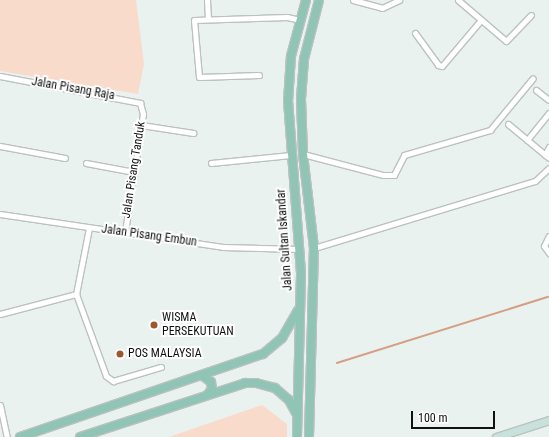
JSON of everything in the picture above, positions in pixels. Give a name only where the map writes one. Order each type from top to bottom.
[{"type":"main road","name":"Jalan Sultan Iskandar","points":[[20,437],[202,376],[271,348],[290,327],[301,304],[300,249],[291,155],[288,102],[291,56],[306,0]]},
{"type":"main road","points":[[309,437],[314,305],[314,248],[303,154],[301,99],[304,59],[320,1]]},
{"type":"main road","points":[[297,437],[301,304]]},
{"type":"main road","points":[[202,376],[211,382],[212,389],[208,394]]},
{"type":"main road","points":[[80,437],[208,394],[246,383],[264,384],[275,388],[290,400],[298,418]]},
{"type":"main road","points":[[496,437],[548,420]]},
{"type":"street","points":[[207,0],[208,18]]},
{"type":"street","points":[[353,0],[382,8],[388,7],[399,0]]},
{"type":"street","points":[[458,0],[506,42],[531,15]]},
{"type":"street","points":[[463,5],[467,0]]},
{"type":"street","points":[[259,75],[199,77],[194,22],[196,19],[287,17],[300,20]]},
{"type":"street","points":[[415,33],[438,65],[442,66],[481,20]]},
{"type":"street","name":"Jalan Pisang Raja","points":[[0,76],[137,101],[143,106]]},
{"type":"street","points":[[303,154],[383,175],[394,175],[404,155],[490,130],[533,78]]},
{"type":"street","points":[[536,90],[549,100]]},
{"type":"street","name":"Jalan Pisang Tanduk","points":[[125,232],[143,106]]},
{"type":"street","points":[[527,140],[549,113]]},
{"type":"street","points":[[508,124],[547,156],[549,147]]},
{"type":"street","points":[[141,125],[193,133]]},
{"type":"street","points":[[0,146],[65,158]]},
{"type":"street","points":[[211,163],[291,155]]},
{"type":"street","points":[[86,164],[134,172]]},
{"type":"street","points":[[314,248],[535,181],[549,168]]},
{"type":"street","name":"Jalan Pisang Embun","points":[[0,214],[223,247],[300,249]]},
{"type":"street","points":[[88,228],[76,294],[108,378],[113,381],[161,367]]},
{"type":"street","points":[[549,236],[544,246],[549,253]]},
{"type":"street","points":[[0,314],[76,294]]},
{"type":"street","points":[[0,405],[7,437]]},
{"type":"shaded area","points":[[0,0],[136,0],[144,64],[138,94],[0,71]]},
{"type":"shaded area","points":[[262,405],[287,424],[287,437],[169,437]]},
{"type":"waterway","points":[[337,363],[548,297]]},
{"type":"place","name":"WISMA PERSEKUTUAN","points":[[154,325]]},
{"type":"place","name":"POS MALAYSIA","points":[[120,354]]}]
